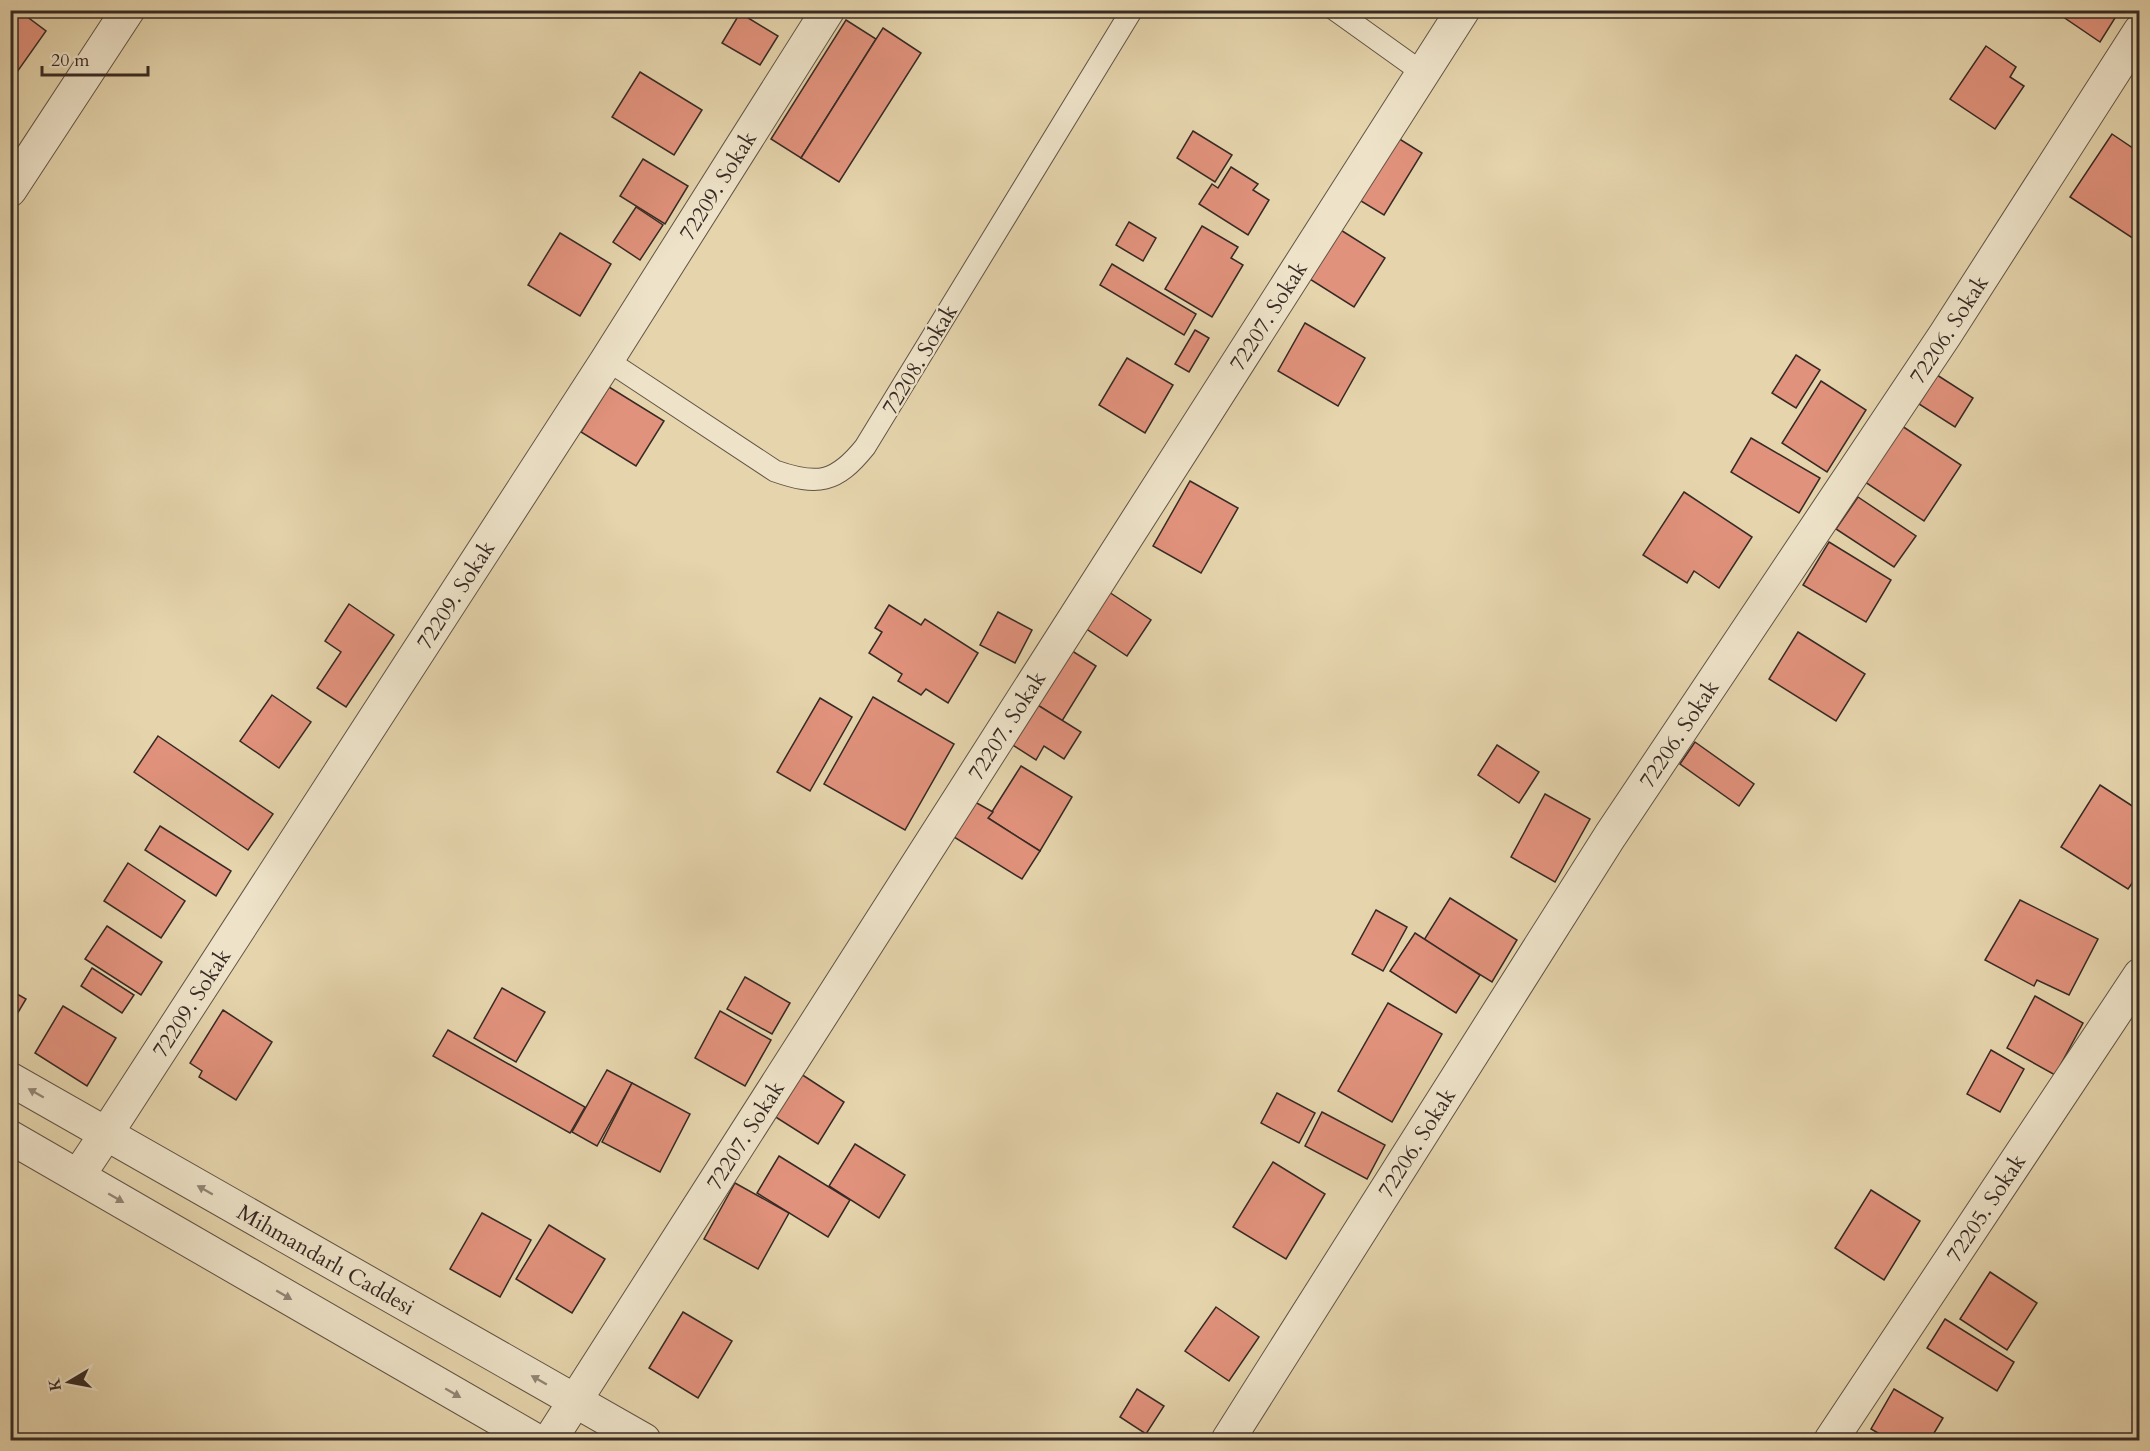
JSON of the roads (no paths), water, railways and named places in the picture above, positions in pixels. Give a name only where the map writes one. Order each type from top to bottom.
[{"type":"street","points":[[10,190],[128,10]]},
{"type":"street","name":"72209. Sokak","points":[[78,1176],[607,360],[828,10]]},
{"type":"street","name":"72207. Sokak","points":[[550,1440],[1463,10]]},
{"type":"street","name":"72206. Sokak","points":[[1228,1440],[1610,836],[1945,335],[2139,31]]},
{"type":"street","name":"72205. Sokak","points":[[1831,1440],[2139,975]]},
{"type":"street","name":"Mihmandarlı Caddesi","points":[[10,1079],[644,1440]]},
{"type":"street","points":[[10,1137],[535,1440]]},
{"type":"lane","name":"72208. Sokak","points":[[607,360],[775,471],[793,478],[817,479],[836,476],[850,466],[865,447],[1132,10]]},
{"type":"lane","points":[[1335,10],[1423,73]]}]
